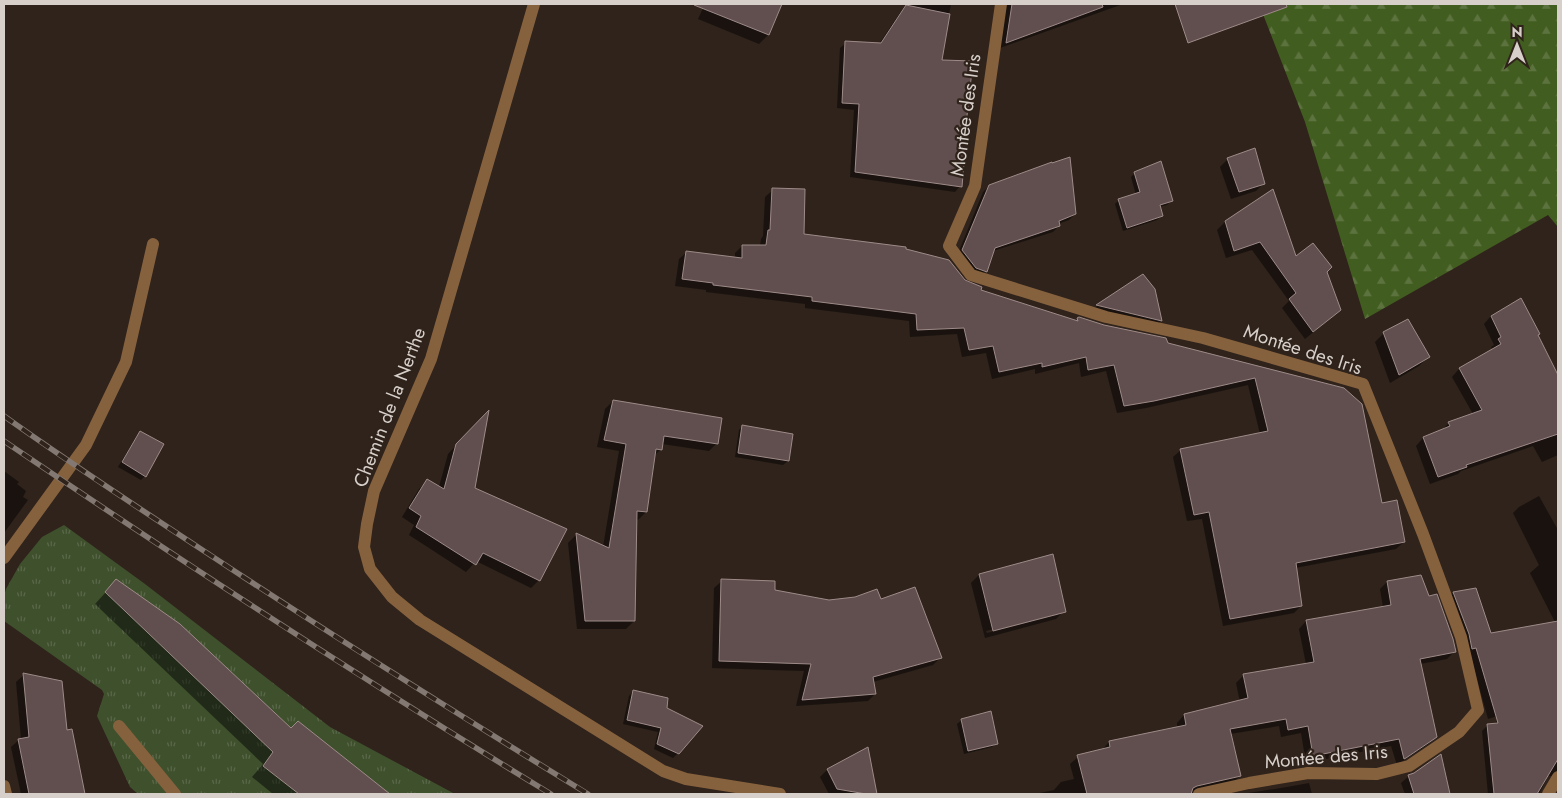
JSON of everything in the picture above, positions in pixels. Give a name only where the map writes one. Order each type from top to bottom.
[{"type":"street","name":"Chemin de la Nerthe","points":[[534,4],[431,360],[374,492],[364,547],[370,569],[392,597],[420,620],[663,771],[686,779],[780,794]]},
{"type":"street","name":"Montée des Iris","points":[[1001,4],[974,186],[949,246],[972,275],[1106,317],[1203,338],[1363,384],[1461,637],[1478,710],[1459,732],[1409,766],[1377,774],[1308,773],[1199,794]]},
{"type":"street","points":[[4,558],[86,445],[126,362],[154,244]]},
{"type":"street","points":[[119,726],[175,794]]},
{"type":"street","points":[[1548,794],[1558,778]]},
{"type":"street","points":[[4,786],[6,794]]},
{"type":"green space","points":[[1259,4],[1558,4],[1558,227],[1548,215],[1365,319],[1305,122]]},
{"type":"green space","points":[[64,525],[145,584],[330,727],[455,794],[138,794],[130,787],[97,716],[104,694],[102,690],[4,621],[4,596],[20,564],[42,537]]},
{"type":"building","points":[[694,4],[782,4],[769,35]]},
{"type":"building","points":[[1012,4],[1102,4],[1103,7],[1006,43]]},
{"type":"building","points":[[1175,4],[1286,4],[1287,7],[1188,43]]},
{"type":"building","points":[[906,5],[950,14],[942,60],[973,61],[962,187],[855,172],[859,104],[842,103],[845,41],[881,43]]},
{"type":"building","points":[[1255,148],[1265,184],[1239,192],[1227,158]]},
{"type":"building","points":[[1070,157],[1076,214],[1059,221],[1060,226],[995,248],[987,272],[976,268],[962,250],[989,185]]},
{"type":"building","points":[[1161,161],[1173,201],[1160,205],[1163,216],[1127,228],[1118,199],[1140,192],[1134,172]]},
{"type":"building","points":[[772,188],[805,189],[804,234],[906,247],[906,249],[949,260],[965,280],[982,287],[981,290],[1078,321],[1077,318],[1079,317],[1104,325],[1166,338],[1168,343],[1344,388],[1362,404],[1382,503],[1397,500],[1405,542],[1296,563],[1302,606],[1230,619],[1209,512],[1194,515],[1180,449],[1268,431],[1255,378],[1124,406],[1114,365],[1088,370],[1086,357],[1042,367],[1042,363],[999,372],[993,346],[969,350],[964,328],[917,330],[916,314],[812,301],[812,297],[713,285],[713,283],[682,279],[686,251],[742,258],[742,245],[766,245],[768,230],[770,230]]},
{"type":"building","points":[[1273,189],[1296,256],[1313,243],[1332,267],[1327,272],[1341,310],[1313,332],[1289,299],[1296,293],[1260,242],[1234,251],[1225,221]]},
{"type":"building","points":[[1143,274],[1155,289],[1162,321],[1096,305]]},
{"type":"building","points":[[1521,298],[1540,334],[1538,335],[1558,375],[1558,434],[1466,465],[1467,467],[1438,477],[1423,437],[1450,426],[1448,422],[1482,410],[1459,368],[1501,344],[1498,339],[1501,337],[1491,316]]},
{"type":"building","points":[[1408,319],[1430,357],[1399,375],[1383,332]]},
{"type":"building","points":[[613,400],[722,418],[718,444],[664,436],[662,450],[656,449],[647,512],[637,511],[635,621],[585,621],[576,533],[609,548],[626,444],[604,440]]},
{"type":"building","points":[[489,410],[475,488],[567,529],[540,581],[483,553],[476,565],[416,527],[421,516],[409,508],[427,479],[444,489],[456,444]]},
{"type":"building","points":[[742,425],[793,434],[789,461],[738,453]]},
{"type":"building","points":[[140,431],[164,444],[146,477],[122,462]]},
{"type":"building","points":[[1053,554],[1066,612],[993,631],[979,574]]},
{"type":"building","points":[[1421,575],[1429,596],[1437,594],[1456,652],[1420,659],[1437,737],[1406,758],[1404,759],[1399,739],[1313,756],[1308,726],[1288,730],[1286,719],[1230,729],[1241,776],[1197,786],[1193,788],[1191,794],[1087,794],[1077,755],[1110,747],[1109,741],[1186,725],[1184,714],[1248,698],[1243,674],[1314,662],[1306,620],[1391,605],[1387,581]]},
{"type":"building","points":[[116,579],[180,624],[291,728],[298,721],[390,794],[299,794],[263,766],[273,752],[105,592]]},
{"type":"building","points":[[721,579],[775,581],[775,590],[829,600],[855,597],[877,589],[881,599],[915,587],[942,658],[873,677],[876,694],[802,700],[811,664],[719,661]]},
{"type":"building","points":[[1476,588],[1491,633],[1558,621],[1558,759],[1537,794],[1494,794],[1487,724],[1498,723],[1476,648],[1472,649],[1469,634],[1453,592]]},
{"type":"building","points":[[23,673],[62,681],[67,730],[72,729],[85,794],[29,794],[18,739],[29,737]]},
{"type":"building","points":[[633,690],[668,698],[667,708],[703,726],[679,754],[657,744],[661,728],[627,720]]},
{"type":"building","points":[[991,711],[998,744],[968,751],[961,719]]},
{"type":"building","points":[[868,747],[877,794],[837,789],[827,769]]},
{"type":"building","points":[[1441,754],[1450,794],[1414,794],[1408,775],[1414,773]]},
{"type":"railway","points":[[4,416],[104,485],[299,613],[443,705],[588,794]]},
{"type":"railway","points":[[4,441],[275,621],[551,794]]}]
